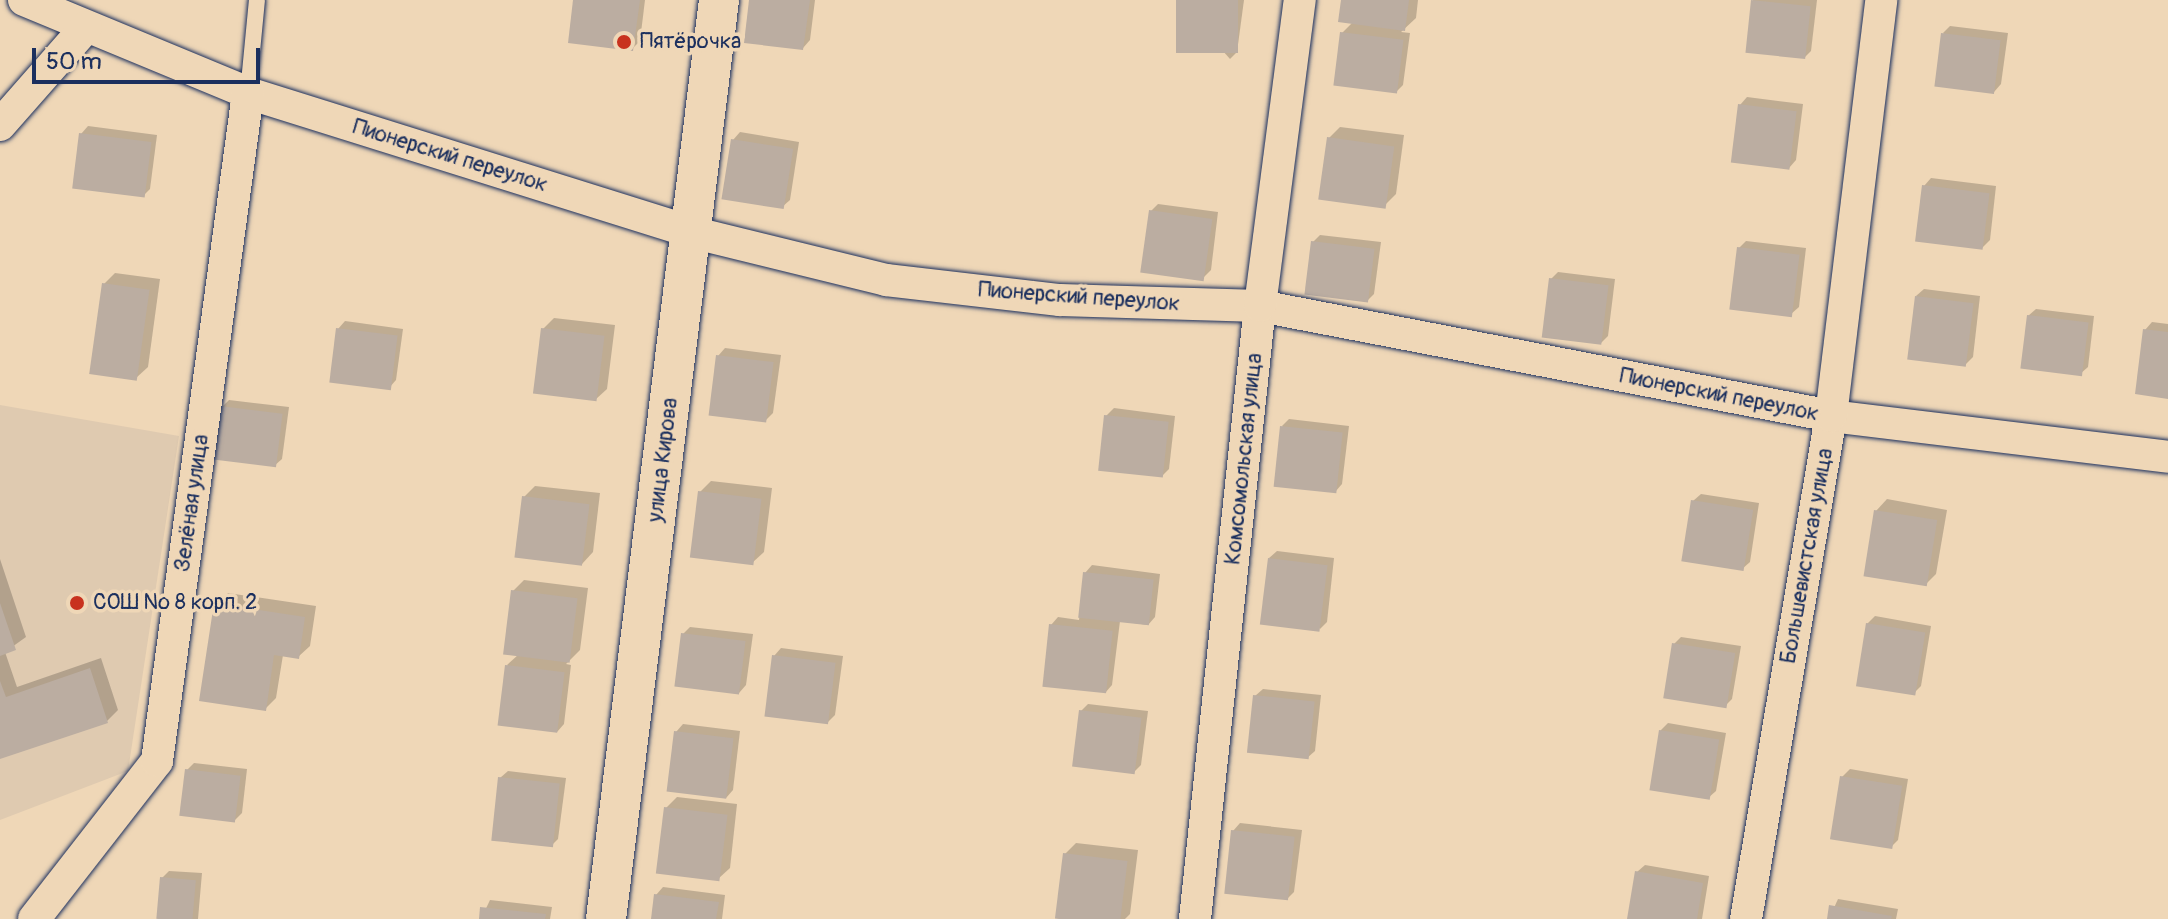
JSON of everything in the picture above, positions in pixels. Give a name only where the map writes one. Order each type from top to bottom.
[{"type":"street","name":"Пионерский переулок","points":[[24,0],[248,93],[691,232],[886,280],[1060,300],[1260,306],[1831,416],[2168,457]]},
{"type":"street","name":"улица Кирова","points":[[606,919],[719,0]]},
{"type":"street","name":"Комсомольская улица","points":[[1195,919],[1260,306],[1300,0]]},
{"type":"street","name":"Большевистская улица","points":[[1746,919],[1831,416],[1881,0]]},
{"type":"street","points":[[0,125],[86,27]]},
{"type":"street","name":"Зелёная улица","points":[[34,919],[157,761],[248,93]]},
{"type":"lane","points":[[248,93],[257,0]]},
{"type":"shaded area","name":"СОШ № 8 корп. 2","points":[[0,405],[179,436],[128,771],[0,820]]},
{"type":"building","points":[[573,0],[640,0],[633,51],[568,43]]},
{"type":"building","points":[[749,0],[810,0],[803,50],[744,43]]},
{"type":"building","points":[[1176,0],[1238,0],[1238,53],[1176,53]]},
{"type":"building","points":[[1341,0],[1409,0],[1405,31],[1338,22]]},
{"type":"building","points":[[1751,0],[1811,6],[1805,59],[1745,53]]},
{"type":"building","points":[[1340,32],[1404,40],[1397,93],[1333,86]]},
{"type":"building","points":[[1941,33],[2001,40],[1994,94],[1934,87]]},
{"type":"building","points":[[1738,104],[1797,111],[1789,170],[1731,163]]},
{"type":"building","points":[[79,133],[151,142],[145,197],[72,189]]},
{"type":"building","points":[[1327,137],[1394,146],[1386,209],[1318,199]]},
{"type":"building","points":[[731,139],[793,149],[784,209],[721,199]]},
{"type":"building","points":[[1922,185],[1989,193],[1983,250],[1915,242]]},
{"type":"building","points":[[1149,210],[1212,219],[1204,281],[1140,272]]},
{"type":"building","points":[[1311,241],[1375,249],[1368,302],[1304,295]]},
{"type":"building","points":[[1737,247],[1800,255],[1792,317],[1729,310]]},
{"type":"building","points":[[1549,278],[1609,285],[1601,345],[1542,338]]},
{"type":"building","points":[[102,283],[150,290],[137,381],[89,374]]},
{"type":"building","points":[[1915,296],[1974,303],[1966,367],[1907,360]]},
{"type":"building","points":[[2027,315],[2089,323],[2082,376],[2020,369]]},
{"type":"building","points":[[336,328],[398,336],[391,390],[329,383]]},
{"type":"building","points":[[541,328],[605,336],[596,401],[533,394]]},
{"type":"building","points":[[2143,329],[2168,332],[2168,399],[2135,394]]},
{"type":"building","points":[[716,355],[774,362],[766,423],[709,416]]},
{"type":"building","points":[[220,406],[283,414],[276,467],[213,460]]},
{"type":"building","points":[[1104,415],[1169,422],[1163,477],[1098,471]]},
{"type":"building","points":[[1280,426],[1343,433],[1336,493],[1274,487]]},
{"type":"building","points":[[698,491],[762,499],[753,565],[690,558]]},
{"type":"building","points":[[522,496],[589,504],[582,566],[514,558]]},
{"type":"building","points":[[1691,500],[1753,510],[1744,571],[1681,561]]},
{"type":"building","points":[[1874,510],[1937,520],[1927,586],[1864,576]]},
{"type":"building","points":[[1268,558],[1328,565],[1319,632],[1260,625]]},
{"type":"building","points":[[1083,572],[1154,579],[1149,625],[1078,618]]},
{"type":"building","points":[[511,590],[578,598],[570,663],[503,655]]},
{"type":"building","points":[[0,603],[16,650],[0,656]]},
{"type":"building","points":[[214,603],[305,617],[299,659],[274,655],[266,711],[199,701]]},
{"type":"building","points":[[1866,623],[1925,632],[1915,696],[1856,686]]},
{"type":"building","points":[[1049,624],[1113,631],[1106,693],[1042,687]]},
{"type":"building","points":[[681,633],[746,641],[739,695],[674,687]]},
{"type":"building","points":[[1672,643],[1735,653],[1726,708],[1663,698]]},
{"type":"building","points":[[772,655],[836,663],[828,724],[764,717]]},
{"type":"building","points":[[505,665],[565,672],[557,733],[498,726]]},
{"type":"building","points":[[90,668],[108,723],[0,759],[0,681],[6,697]]},
{"type":"building","points":[[1253,695],[1315,701],[1309,759],[1247,753]]},
{"type":"building","points":[[1079,710],[1142,718],[1135,774],[1072,767]]},
{"type":"building","points":[[1659,730],[1719,740],[1710,800],[1649,790]]},
{"type":"building","points":[[674,731],[734,738],[726,799],[667,792]]},
{"type":"building","points":[[185,769],[241,776],[235,822],[179,816]]},
{"type":"building","points":[[1840,776],[1902,786],[1892,849],[1830,839]]},
{"type":"building","points":[[498,777],[560,783],[553,847],[491,841]]},
{"type":"building","points":[[664,807],[728,815],[719,881],[656,874]]},
{"type":"building","points":[[1231,830],[1295,837],[1288,900],[1224,894]]},
{"type":"building","points":[[1063,853],[1128,861],[1120,919],[1055,919]]},
{"type":"building","points":[[1635,871],[1703,883],[1697,919],[1627,919]]},
{"type":"building","points":[[160,877],[196,880],[192,919],[156,919]]},
{"type":"building","points":[[654,894],[719,902],[716,919],[651,919]]},
{"type":"building","points":[[1829,905],[1892,916],[1891,919],[1827,919]]},
{"type":"building","points":[[480,907],[546,914],[545,919],[479,919]]},
{"type":"place","name":"Пятёрочка","points":[[624,42]]},
{"type":"place","name":"СОШ № 8 корп. 2","points":[[77,603]]}]
